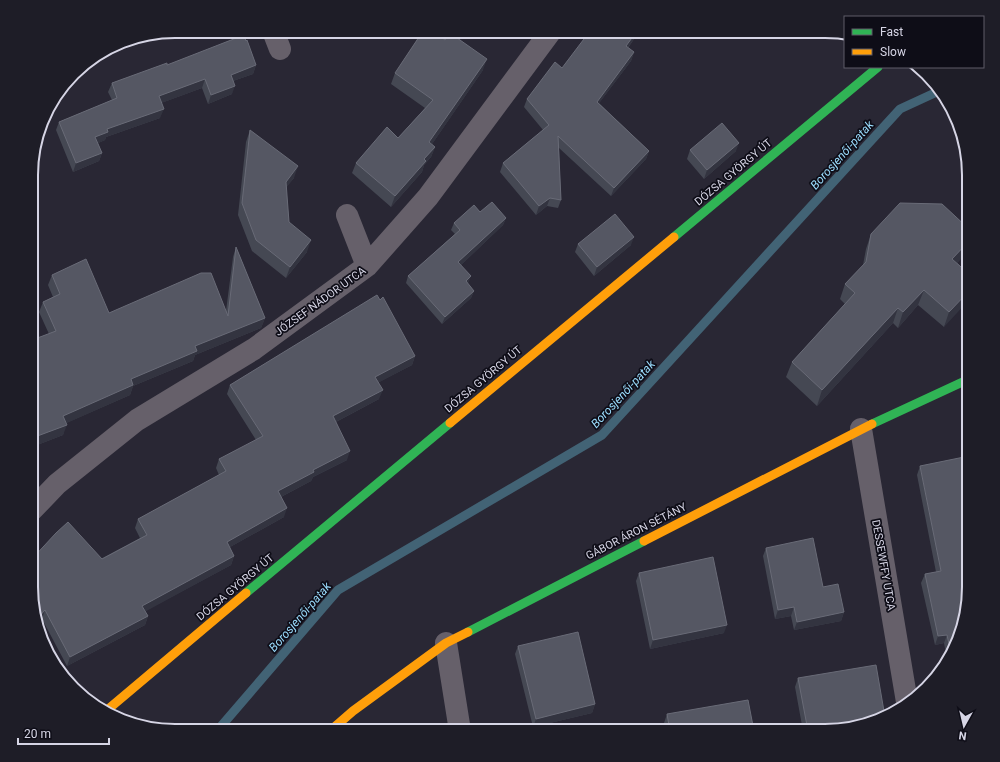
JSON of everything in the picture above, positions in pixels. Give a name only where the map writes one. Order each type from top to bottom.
[{"type":"main road","name":"DÓZSA GYÖRGY ÚT","points":[[110,708],[359,498],[877,68]]},
{"type":"main road","name":"GÁBOR ÁRON SÉTÁNY","points":[[338,724],[353,711],[446,643],[861,429],[962,382]]},
{"type":"street","name":"JÓZSEF NÁDOR UTCA","points":[[38,504],[57,484],[137,420],[254,349],[367,266],[428,197],[546,38]]},
{"type":"street","points":[[347,215],[367,266]]},
{"type":"street","name":"DESSEWFFY UTCA","points":[[861,429],[906,697]]},
{"type":"street","points":[[446,643],[459,724]]},
{"type":"building","points":[[236,38],[245,38],[256,65],[231,75],[235,86],[211,95],[205,79],[159,96],[164,109],[107,129],[108,132],[95,137],[102,153],[76,163],[59,122],[117,98],[112,83],[167,63],[167,65]]},
{"type":"building","points":[[418,38],[442,38],[445,40],[446,38],[457,38],[487,59],[429,142],[435,147],[424,159],[426,161],[395,196],[356,163],[387,127],[398,138],[433,100],[395,73]]},
{"type":"building","points":[[585,38],[632,38],[626,46],[634,52],[597,102],[649,151],[614,188],[558,136],[561,200],[550,198],[539,206],[503,163],[549,125],[527,99],[555,62],[562,68]]},
{"type":"building","points":[[722,123],[739,143],[707,170],[690,150]]},
{"type":"building","points":[[250,130],[298,166],[286,182],[289,222],[311,240],[290,267],[256,240],[242,203]]},
{"type":"building","points":[[492,202],[506,218],[458,262],[471,276],[466,281],[474,291],[445,317],[408,276],[460,230],[454,223],[474,205],[480,212]]},
{"type":"building","points":[[900,203],[942,204],[962,223],[962,248],[952,259],[962,268],[962,298],[949,312],[924,290],[903,312],[898,308],[822,390],[792,362],[855,293],[845,284],[866,262],[871,234]]},
{"type":"building","points":[[615,214],[634,237],[597,267],[578,244]]},
{"type":"building","points":[[236,247],[265,318],[195,346],[197,351],[131,379],[133,385],[63,416],[67,425],[38,436],[38,338],[56,331],[43,302],[60,294],[52,275],[86,259],[109,313],[201,273],[211,273],[228,316]]},
{"type":"building","points":[[377,295],[380,300],[383,297],[415,356],[375,377],[383,390],[333,416],[350,451],[313,470],[314,472],[278,491],[287,508],[227,542],[234,556],[142,606],[148,616],[70,657],[45,610],[41,614],[38,596],[38,552],[68,522],[102,559],[147,535],[138,519],[226,471],[219,459],[263,436],[230,385]]},
{"type":"building","points":[[962,457],[962,596],[957,622],[949,645],[947,635],[938,636],[925,574],[941,571],[920,466]]},
{"type":"building","points":[[813,538],[823,587],[838,584],[844,612],[797,622],[794,607],[778,610],[766,548]]},
{"type":"building","points":[[713,557],[727,625],[653,640],[639,573]]},
{"type":"building","points":[[578,632],[595,704],[536,719],[518,646]]},
{"type":"building","points":[[876,665],[884,710],[869,717],[843,723],[807,724],[798,678]]},
{"type":"building","points":[[748,700],[753,724],[669,724],[667,714]]},
{"type":"waterway","name":"Borosjenői-patak","points":[[223,724],[338,590],[602,435],[900,109],[935,93]]},
{"type":"traffic: fast","points":[[674,237],[877,68]]},
{"type":"traffic: fast","points":[[872,424],[962,382]]},
{"type":"traffic: fast","points":[[246,593],[450,423]]},
{"type":"traffic: fast","points":[[468,632],[644,541]]},
{"type":"traffic: slow","points":[[450,423],[674,237]]},
{"type":"traffic: slow","points":[[644,541],[872,424]]},
{"type":"traffic: slow","points":[[110,708],[246,593]]},
{"type":"traffic: slow","points":[[338,724],[353,711],[446,643],[468,632]]}]
